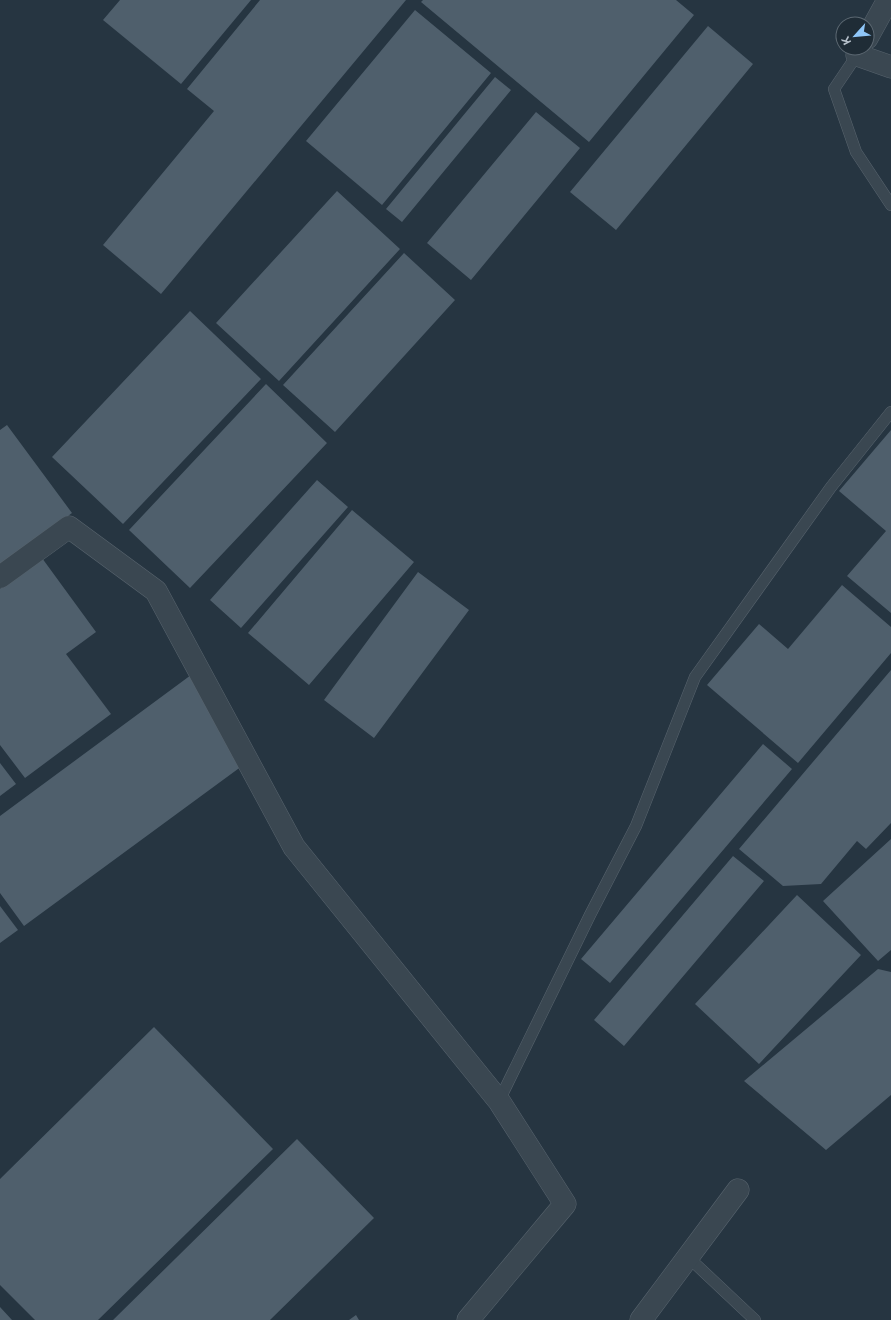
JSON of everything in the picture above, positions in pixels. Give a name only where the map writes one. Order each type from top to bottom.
[{"type":"street","points":[[875,25],[888,3]]},
{"type":"street","points":[[875,56],[891,67]]},
{"type":"street","points":[[0,577],[69,527],[156,591],[294,847],[499,1101],[565,1204],[468,1320]]},
{"type":"street","points":[[641,1320],[738,1190]]},
{"type":"lane","points":[[856,56],[834,89],[856,152],[891,205]]},
{"type":"lane","points":[[499,1101],[590,915],[636,826],[696,677],[831,487],[891,412]]},
{"type":"lane","points":[[688,1257],[755,1320]]},
{"type":"building","points":[[120,0],[251,0],[181,84],[103,20]]},
{"type":"building","points":[[260,0],[406,0],[161,294],[103,245],[214,111],[187,89]]},
{"type":"building","points":[[423,0],[676,0],[694,15],[589,142],[421,2]]},
{"type":"building","points":[[415,10],[491,73],[382,205],[306,141]]},
{"type":"building","points":[[708,26],[753,64],[616,230],[570,192]]},
{"type":"building","points":[[495,77],[511,90],[402,222],[386,209]]},
{"type":"building","points":[[536,112],[580,148],[471,280],[427,243]]},
{"type":"building","points":[[337,191],[400,249],[279,381],[216,323]]},
{"type":"building","points":[[404,253],[455,300],[335,432],[283,385]]},
{"type":"building","points":[[190,311],[261,379],[123,524],[52,457]]},
{"type":"building","points":[[266,384],[327,443],[190,588],[129,530]]},
{"type":"building","points":[[7,425],[72,513],[0,567],[0,430]]},
{"type":"building","points":[[891,430],[891,613],[847,576],[886,531],[839,491]]},
{"type":"building","points":[[317,480],[348,507],[241,628],[210,600]]},
{"type":"building","points":[[352,510],[414,562],[309,685],[248,633]]},
{"type":"building","points":[[42,558],[96,632],[66,654],[111,714],[25,778],[0,745],[0,589]]},
{"type":"building","points":[[418,572],[469,610],[374,738],[324,700]]},
{"type":"building","points":[[842,585],[891,627],[891,653],[798,763],[707,685],[759,624],[788,649]]},
{"type":"building","points":[[891,670],[891,823],[866,849],[857,841],[821,884],[783,886],[739,849]]},
{"type":"building","points":[[191,675],[242,766],[24,926],[0,893],[0,816]]},
{"type":"building","points":[[763,744],[792,769],[610,983],[581,959]]},
{"type":"building","points":[[0,763],[16,784],[0,796]]},
{"type":"building","points":[[891,839],[891,950],[878,961],[823,901]]},
{"type":"building","points":[[733,856],[764,881],[624,1046],[594,1020]]},
{"type":"building","points":[[797,895],[861,955],[759,1064],[695,1004]]},
{"type":"building","points":[[0,906],[18,930],[0,943]]},
{"type":"building","points":[[878,969],[891,972],[891,1095],[826,1150],[744,1081]]},
{"type":"building","points":[[154,1027],[273,1149],[98,1320],[35,1320],[0,1285],[0,1179]]},
{"type":"building","points":[[297,1139],[374,1218],[270,1320],[113,1320]]},
{"type":"building","points":[[0,1307],[12,1320],[0,1320]]},
{"type":"building","points":[[356,1315],[359,1320],[349,1320]]}]
